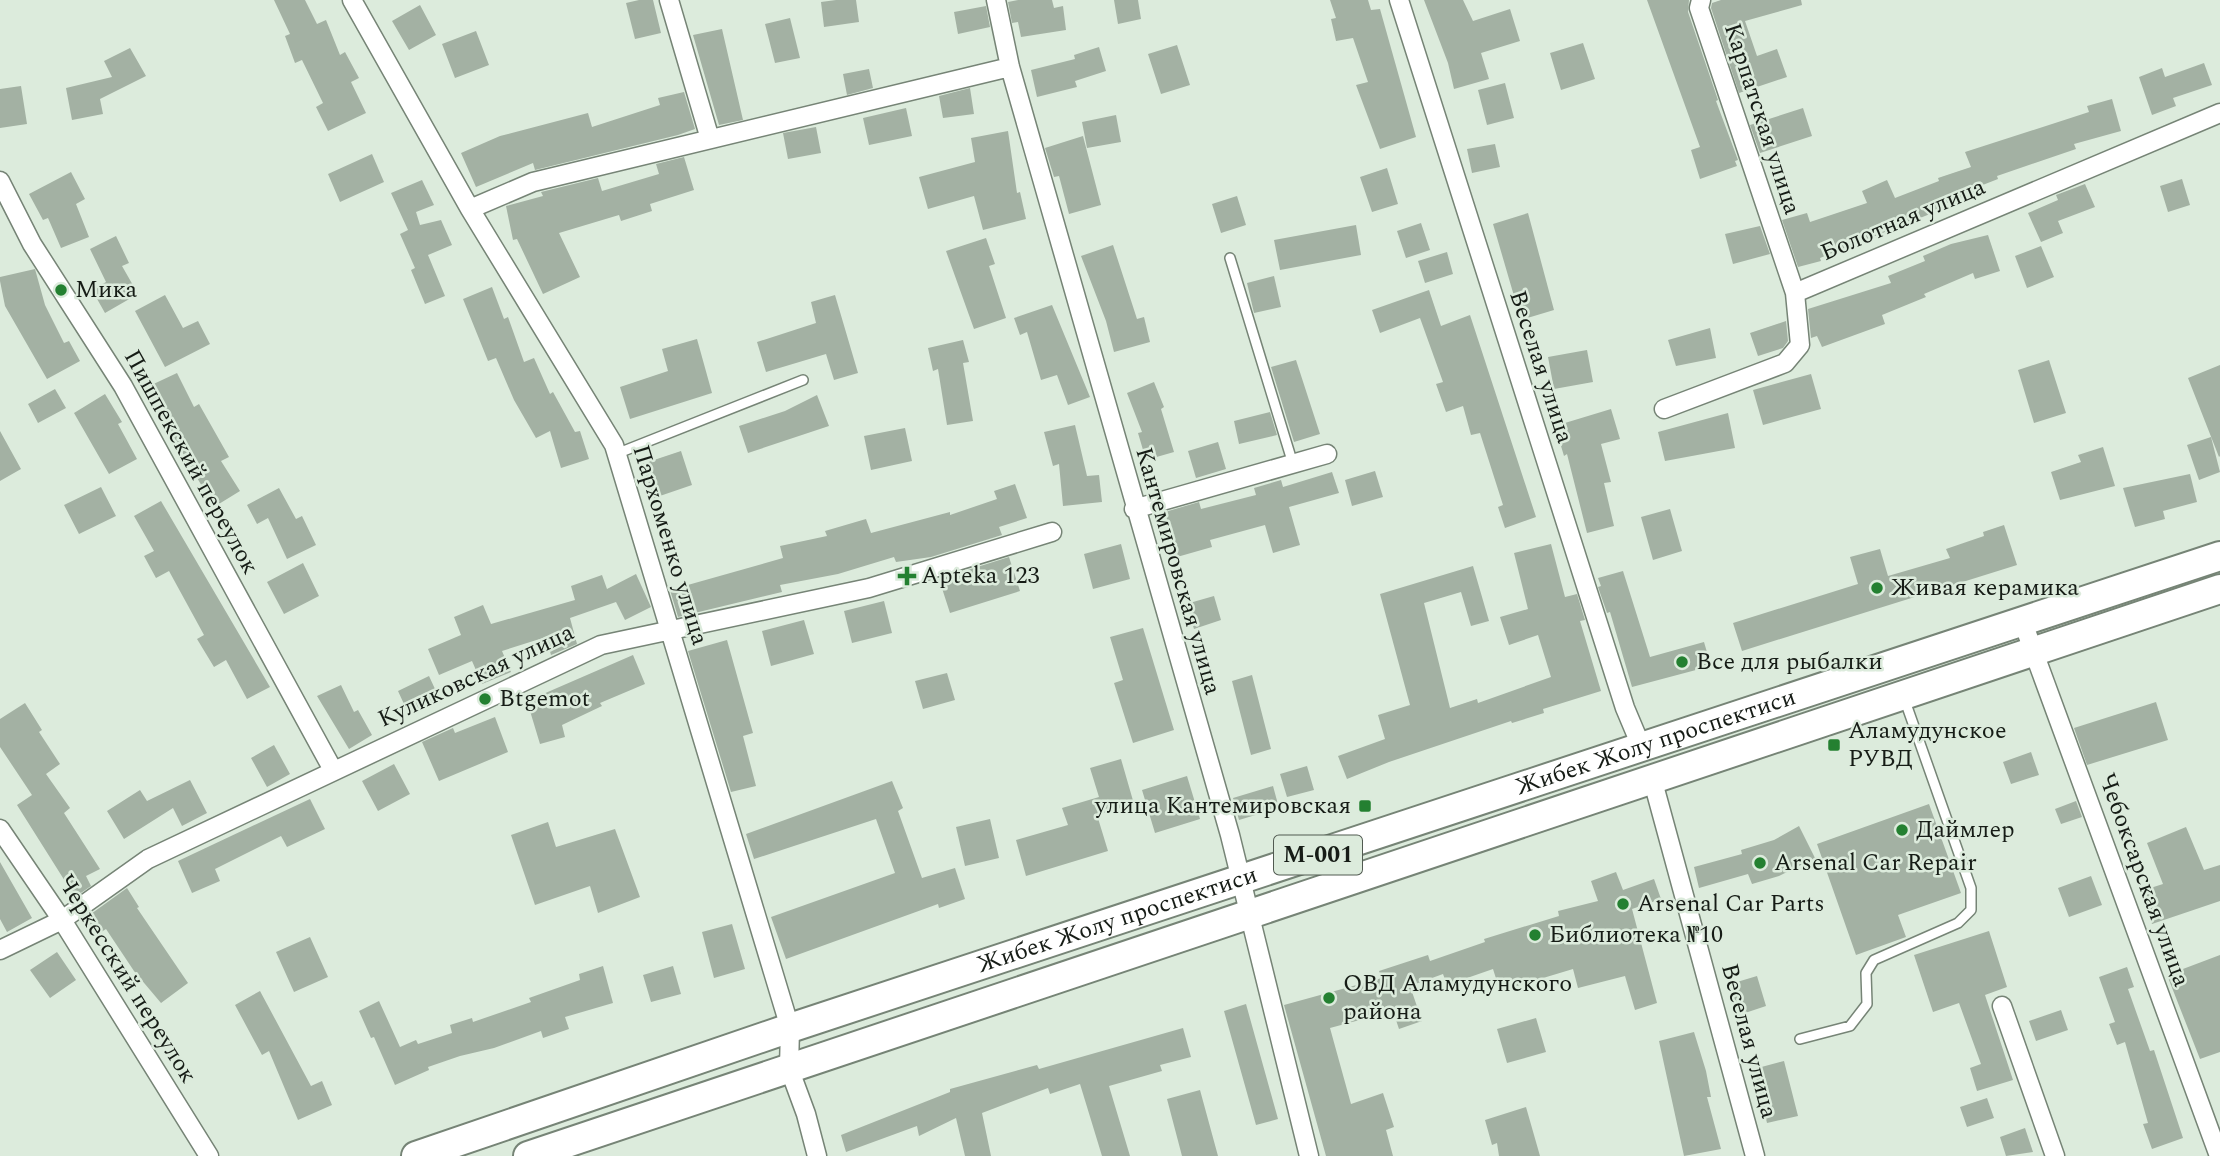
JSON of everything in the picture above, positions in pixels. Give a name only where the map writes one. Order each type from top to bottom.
[{"type":"main road","name":"Жибек Жолу проспектиси","points":[[415,1156],[790,1028],[2220,556]]},
{"type":"main road","name":"Жибек Жолу проспектиси","points":[[530,1156],[2220,589]]},
{"type":"street","name":"Пархоменко улица","points":[[352,0],[470,209],[616,454],[790,1028],[789,1068],[807,1114],[817,1156]]},
{"type":"street","points":[[669,0],[710,139]]},
{"type":"street","name":"Кантемировская улица","points":[[996,0],[1010,67],[1241,880],[1309,1156]]},
{"type":"street","name":"Веселая улица","points":[[1399,0],[1616,682],[1641,746]]},
{"type":"street","name":"Карпатская улица","points":[[1701,0],[1699,8],[1795,293]]},
{"type":"street","points":[[470,209],[533,182],[1010,67]]},
{"type":"street","name":"Болотная улица","points":[[1795,293],[2220,113]]},
{"type":"street","name":"Пишпекский переулок","points":[[0,181],[32,244],[124,386],[333,770]]},
{"type":"street","points":[[1664,409],[1785,363],[1800,345],[1795,293]]},
{"type":"street","points":[[1134,509],[1327,454]]},
{"type":"street","name":"Куликовская улица","points":[[0,950],[62,920],[148,859],[601,645],[670,628],[869,588],[1052,532]]},
{"type":"street","name":"Чебоксарская улица","points":[[2022,620],[2219,1156]]},
{"type":"street","name":"Веселая улица","points":[[1652,778],[1755,1156]]},
{"type":"street","name":"Черкесский переулок","points":[[0,829],[62,920],[209,1156]]},
{"type":"street","points":[[2002,1006],[2055,1156]]},
{"type":"lane","points":[[1230,258],[1293,464]]},
{"type":"lane","points":[[616,454],[803,380]]},
{"type":"lane","points":[[1800,1039],[1850,1026],[1867,1004],[1866,973],[1874,960],[1958,923],[1971,910],[1971,888],[1903,695]]},
{"type":"building","points":[[274,0],[305,0],[317,24],[326,20],[340,55],[345,52],[359,78],[351,82],[366,113],[328,131],[316,107],[323,103],[302,60],[295,63],[285,36],[290,34]]},
{"type":"building","points":[[653,0],[661,33],[635,39],[626,3]]},
{"type":"building","points":[[856,0],[859,22],[824,27],[821,2]]},
{"type":"building","points":[[1052,0],[1054,8],[1063,6],[1066,30],[1021,37],[1018,22],[1012,23],[1008,2]]},
{"type":"building","points":[[1114,0],[1138,0],[1141,19],[1118,24]]},
{"type":"building","points":[[1330,0],[1368,0],[1371,10],[1380,9],[1416,137],[1380,149],[1356,85],[1368,82],[1353,38],[1336,41],[1331,19],[1336,18]]},
{"type":"building","points":[[1424,0],[1463,0],[1473,21],[1510,9],[1520,41],[1481,53],[1489,79],[1454,89],[1448,63]]},
{"type":"building","points":[[1647,0],[1689,0],[1688,12],[1738,160],[1735,161],[1737,166],[1700,179],[1691,150],[1700,147]]},
{"type":"building","points":[[1721,0],[1801,0],[1802,5],[1745,21],[1757,56],[1777,49],[1787,77],[1739,93],[1711,8],[1712,3]]},
{"type":"building","points":[[420,5],[436,35],[409,50],[392,21]]},
{"type":"building","points":[[986,6],[990,27],[958,34],[954,12]]},
{"type":"building","points":[[790,18],[800,58],[775,63],[765,24]]},
{"type":"building","points":[[722,29],[743,120],[719,125],[693,35]]},
{"type":"building","points":[[476,31],[489,65],[455,78],[442,44]]},
{"type":"building","points":[[1583,43],[1595,79],[1561,90],[1550,53]]},
{"type":"building","points":[[1177,45],[1190,85],[1161,94],[1148,54]]},
{"type":"building","points":[[1099,47],[1106,71],[1075,81],[1077,87],[1037,97],[1031,70],[1075,59],[1074,55]]},
{"type":"building","points":[[130,48],[146,76],[100,99],[103,114],[72,120],[66,88],[112,77],[104,61]]},
{"type":"building","points":[[2204,63],[2212,85],[2173,98],[2176,106],[2152,115],[2139,77],[2162,68],[2165,77]]},
{"type":"building","points":[[869,69],[873,88],[847,95],[843,74]]},
{"type":"building","points":[[1505,83],[1514,118],[1487,125],[1478,90]]},
{"type":"building","points":[[21,86],[27,124],[0,128],[0,89]]},
{"type":"building","points":[[970,88],[974,114],[943,118],[939,96]]},
{"type":"building","points":[[684,92],[695,129],[678,135],[535,170],[533,163],[476,187],[461,153],[500,136],[588,113],[592,127],[660,105],[658,98]]},
{"type":"building","points":[[2112,99],[2121,131],[2074,144],[2076,149],[1997,176],[1998,179],[1975,188],[1977,193],[1938,206],[1940,210],[1820,258],[1821,261],[1798,267],[1782,220],[1807,213],[1810,222],[1867,203],[1862,191],[1887,180],[1895,198],[1939,181],[1938,178],[1971,167],[1965,152],[2089,112],[2087,106]]},
{"type":"building","points":[[906,108],[912,136],[869,145],[863,118]]},
{"type":"building","points":[[1803,108],[1812,136],[1760,153],[1750,125]]},
{"type":"building","points":[[1116,115],[1121,142],[1087,148],[1082,122]]},
{"type":"building","points":[[816,127],[821,153],[788,159],[783,133]]},
{"type":"building","points":[[1008,131],[1017,193],[1020,192],[1026,219],[983,230],[974,196],[928,209],[919,177],[975,162],[971,138]]},
{"type":"building","points":[[1083,136],[1101,205],[1069,214],[1059,176],[1054,177],[1045,148]]},
{"type":"building","points":[[1495,144],[1500,167],[1472,173],[1467,149]]},
{"type":"building","points":[[372,154],[384,182],[340,202],[328,174]]},
{"type":"building","points":[[684,157],[694,190],[650,204],[652,211],[621,221],[619,215],[559,233],[580,277],[543,294],[517,239],[513,240],[506,206],[543,196],[541,192],[598,178],[602,191],[659,174],[656,164]]},
{"type":"building","points":[[1387,168],[1398,204],[1372,212],[1360,177]]},
{"type":"building","points":[[71,172],[85,199],[76,204],[89,237],[61,248],[48,218],[43,220],[29,194]]},
{"type":"building","points":[[2182,179],[2190,205],[2168,212],[2160,186]]},
{"type":"building","points":[[422,180],[434,205],[416,212],[420,225],[441,220],[452,245],[428,255],[445,296],[425,304],[411,270],[415,268],[400,234],[408,230],[391,193]]},
{"type":"building","points":[[2085,184],[2095,207],[2058,221],[2063,233],[2041,242],[2028,213],[2058,200],[2056,195]]},
{"type":"building","points":[[1237,196],[1246,225],[1221,233],[1212,204]]},
{"type":"building","points":[[1528,213],[1554,310],[1521,320],[1493,224]]},
{"type":"building","points":[[1421,223],[1430,250],[1406,258],[1397,231]]},
{"type":"building","points":[[1356,225],[1361,255],[1280,270],[1274,240]]},
{"type":"building","points":[[1760,226],[1770,254],[1733,264],[1725,234]]},
{"type":"building","points":[[1988,235],[2000,271],[1975,279],[1973,273],[1882,315],[1885,324],[1822,347],[1817,336],[1811,338],[1808,309],[1891,283],[1888,276],[1925,261],[1923,256],[1951,244]]},
{"type":"building","points":[[116,236],[129,263],[122,266],[138,294],[105,313],[92,290],[106,282],[90,249]]},
{"type":"building","points":[[986,238],[995,264],[989,266],[1006,318],[974,329],[946,251]]},
{"type":"building","points":[[1113,245],[1137,319],[1144,317],[1150,342],[1114,352],[1106,321],[1081,256]]},
{"type":"building","points":[[2041,246],[2054,277],[2027,288],[2015,256]]},
{"type":"building","points":[[1447,252],[1453,274],[1425,283],[1418,261]]},
{"type":"building","points":[[35,269],[45,305],[64,343],[69,341],[80,361],[47,379],[5,306],[0,281],[0,277]]},
{"type":"building","points":[[1274,276],[1281,307],[1254,313],[1247,283]]},
{"type":"building","points":[[492,287],[504,319],[508,317],[524,362],[534,358],[550,394],[553,392],[575,432],[580,431],[589,459],[561,468],[550,431],[536,438],[514,400],[496,358],[488,361],[463,299]]},
{"type":"building","points":[[1429,290],[1441,326],[1470,315],[1536,517],[1505,528],[1498,507],[1503,505],[1480,433],[1471,435],[1463,406],[1446,412],[1436,384],[1443,382],[1420,318],[1380,333],[1372,310]]},
{"type":"building","points":[[165,295],[183,328],[198,321],[210,344],[165,367],[135,311]]},
{"type":"building","points":[[835,295],[858,373],[834,380],[826,354],[766,372],[757,342],[816,323],[811,302]]},
{"type":"building","points":[[1052,305],[1090,397],[1068,405],[1057,375],[1041,380],[1027,332],[1020,335],[1014,318]]},
{"type":"building","points":[[1786,321],[1788,341],[1783,348],[1758,356],[1750,333]]},
{"type":"building","points":[[1710,328],[1716,358],[1676,366],[1668,340]]},
{"type":"building","points":[[697,339],[712,393],[630,419],[620,387],[668,371],[662,349]]},
{"type":"building","points":[[963,340],[969,362],[963,363],[973,421],[947,425],[938,369],[933,371],[928,348]]},
{"type":"building","points":[[1587,350],[1593,382],[1554,389],[1548,357]]},
{"type":"building","points":[[1296,360],[1320,434],[1294,442],[1271,367]]},
{"type":"building","points":[[2049,360],[2066,413],[2034,423],[2018,370]]},
{"type":"building","points":[[2220,365],[2220,456],[2219,457],[2188,378]]},
{"type":"building","points":[[177,373],[194,407],[199,404],[229,457],[221,461],[240,491],[214,507],[145,388]]},
{"type":"building","points":[[1811,374],[1821,409],[1763,425],[1753,390]]},
{"type":"building","points":[[1154,382],[1164,407],[1161,409],[1174,452],[1146,460],[1138,433],[1142,432],[1127,393]]},
{"type":"building","points":[[55,389],[66,408],[38,423],[28,404]]},
{"type":"building","points":[[105,394],[122,422],[118,424],[137,459],[109,474],[74,413]]},
{"type":"building","points":[[817,395],[829,426],[748,453],[739,426],[785,411]]},
{"type":"building","points":[[1611,409],[1620,439],[1601,444],[1611,482],[1604,483],[1614,526],[1587,533],[1567,454],[1564,456],[1555,426]]},
{"type":"building","points":[[1270,412],[1277,435],[1239,444],[1234,421]]},
{"type":"building","points":[[1728,413],[1735,448],[1665,461],[1658,432]]},
{"type":"building","points":[[1075,425],[1087,476],[1099,475],[1102,502],[1063,506],[1059,464],[1053,466],[1044,432]]},
{"type":"building","points":[[905,428],[912,461],[871,470],[864,436]]},
{"type":"building","points":[[0,431],[21,469],[0,481]]},
{"type":"building","points":[[2211,437],[2220,472],[2199,480],[2187,445]]},
{"type":"building","points":[[1218,442],[1226,469],[1196,478],[1188,451]]},
{"type":"building","points":[[2103,447],[2115,486],[2060,500],[2051,472],[2081,462],[2078,455]]},
{"type":"building","points":[[681,451],[692,485],[654,498],[642,464]]},
{"type":"building","points":[[1375,471],[1383,497],[1352,506],[1345,480]]},
{"type":"building","points":[[1332,472],[1339,493],[1289,507],[1300,545],[1273,553],[1265,525],[1210,540],[1212,547],[1177,557],[1165,512],[1199,502],[1201,509],[1256,495],[1254,488],[1281,480],[1283,487]]},
{"type":"building","points":[[2190,474],[2197,502],[2163,511],[2165,519],[2135,527],[2123,488]]},
{"type":"building","points":[[1015,484],[1027,518],[999,527],[1002,535],[931,557],[896,562],[894,557],[838,574],[780,585],[782,592],[678,617],[670,590],[783,558],[780,546],[827,536],[825,531],[866,519],[871,533],[950,512],[950,515],[997,499],[994,491]]},
{"type":"building","points":[[101,487],[116,516],[79,534],[64,505]]},
{"type":"building","points":[[279,488],[296,519],[302,516],[316,545],[287,559],[268,518],[257,524],[247,505]]},
{"type":"building","points":[[161,501],[270,687],[247,699],[226,660],[214,667],[197,639],[204,635],[169,571],[156,578],[144,556],[154,551],[134,516]]},
{"type":"building","points":[[1670,509],[1682,551],[1653,560],[1641,517]]},
{"type":"building","points":[[2004,525],[2017,565],[1742,651],[1733,623],[1858,584],[1850,557],[1880,549],[1888,576],[1950,558],[1946,549],[1984,536],[1983,532]]},
{"type":"building","points":[[1121,544],[1130,579],[1093,589],[1084,554]]},
{"type":"building","points":[[1551,544],[1565,597],[1577,594],[1585,620],[1580,621],[1601,691],[1543,709],[1544,713],[1512,723],[1511,721],[1389,762],[1347,779],[1338,756],[1385,739],[1378,715],[1410,705],[1380,594],[1473,566],[1489,621],[1471,626],[1461,592],[1424,603],[1450,708],[1477,699],[1478,703],[1551,677],[1538,635],[1509,645],[1500,617],[1528,609],[1514,553]]},
{"type":"building","points":[[1009,557],[1020,591],[950,613],[939,579]]},
{"type":"building","points":[[303,563],[319,596],[284,614],[267,582]]},
{"type":"building","points":[[1623,571],[1650,657],[1704,642],[1711,666],[1632,687],[1610,612],[1607,613],[1598,587],[1601,586],[1598,578]]},
{"type":"building","points":[[636,574],[651,607],[625,620],[616,602],[570,618],[577,644],[551,655],[546,637],[502,651],[511,672],[482,684],[472,661],[439,675],[428,649],[461,635],[454,617],[483,605],[491,624],[575,600],[571,586],[602,575],[607,589]]},
{"type":"building","points":[[1214,596],[1221,620],[1194,629],[1186,604]]},
{"type":"building","points":[[884,601],[892,633],[852,643],[844,611]]},
{"type":"building","points":[[804,620],[814,654],[771,666],[762,631]]},
{"type":"building","points":[[1143,628],[1174,730],[1133,743],[1114,683],[1123,680],[1110,637]]},
{"type":"building","points":[[727,640],[753,733],[743,736],[756,786],[731,792],[688,651]]},
{"type":"building","points":[[633,655],[645,684],[600,703],[602,706],[562,725],[565,737],[540,744],[527,701]]},
{"type":"building","points":[[947,673],[955,700],[923,709],[915,681]]},
{"type":"building","points":[[1252,675],[1271,749],[1251,755],[1232,681]]},
{"type":"building","points":[[429,676],[441,702],[409,715],[398,691]]},
{"type":"building","points":[[341,685],[354,712],[358,710],[372,735],[349,749],[317,696]]},
{"type":"building","points":[[2156,702],[2168,740],[2087,765],[2074,728]]},
{"type":"building","points":[[25,703],[42,730],[39,732],[60,764],[46,774],[70,808],[64,813],[100,869],[86,876],[91,886],[75,897],[17,805],[32,795],[0,747],[0,719]]},
{"type":"building","points":[[495,717],[508,752],[439,781],[422,742],[453,728],[455,733]]},
{"type":"building","points":[[274,745],[290,774],[267,787],[251,758]]},
{"type":"building","points":[[2031,752],[2039,775],[2011,784],[2003,762]]},
{"type":"building","points":[[1121,759],[1134,804],[1097,815],[1108,851],[1026,876],[1016,840],[1068,825],[1062,808],[1099,797],[1090,768]]},
{"type":"building","points":[[394,764],[410,794],[378,811],[362,781]]},
{"type":"building","points":[[1307,766],[1314,790],[1287,797],[1280,774]]},
{"type":"building","points":[[1187,776],[1200,819],[1155,833],[1142,790]]},
{"type":"building","points":[[190,780],[207,813],[182,826],[173,808],[124,839],[107,811],[140,790],[147,801]]},
{"type":"building","points":[[892,781],[903,808],[898,811],[922,878],[955,868],[965,899],[939,908],[938,904],[786,959],[771,917],[895,873],[876,819],[754,859],[746,834]]},
{"type":"building","points":[[1273,786],[1279,808],[1239,820],[1233,798]]},
{"type":"building","points":[[310,799],[325,829],[287,847],[281,836],[215,869],[220,881],[192,893],[178,861]]},
{"type":"building","points":[[2076,801],[2082,817],[2061,824],[2055,809]]},
{"type":"building","points":[[1929,804],[1961,893],[1898,915],[1906,937],[1856,955],[1817,844]]},
{"type":"building","points":[[990,819],[999,858],[965,866],[956,827]]},
{"type":"building","points":[[548,822],[556,847],[615,829],[640,897],[598,913],[590,886],[535,905],[511,835]]},
{"type":"building","points":[[1799,826],[1815,858],[1779,876],[1752,884],[1748,874],[1699,888],[1694,867],[1742,854],[1741,850],[1774,840]]},
{"type":"building","points":[[2186,827],[2204,870],[2220,865],[2220,901],[2152,924],[2141,891],[2163,884],[2147,843]]},
{"type":"building","points":[[0,862],[32,918],[7,932],[0,919]]},
{"type":"building","points":[[1616,872],[1623,890],[1654,879],[1661,899],[1632,909],[1657,1003],[1635,1010],[1625,976],[1578,988],[1573,969],[1500,991],[1493,969],[1447,985],[1443,974],[1410,986],[1422,1021],[1399,1029],[1393,1011],[1330,1028],[1351,1104],[1383,1093],[1394,1127],[1386,1130],[1393,1156],[1326,1156],[1284,1005],[1382,978],[1379,971],[1428,955],[1430,961],[1485,942],[1484,939],[1559,916],[1558,911],[1598,901],[1591,881]]},
{"type":"building","points":[[2091,876],[2102,905],[2069,917],[2058,888]]},
{"type":"building","points":[[127,888],[139,907],[137,908],[188,983],[161,1003],[134,971],[106,929],[95,936],[84,919]]},
{"type":"building","points":[[732,924],[745,969],[714,978],[702,932]]},
{"type":"building","points":[[1989,931],[2007,987],[1985,995],[2013,1080],[1977,1091],[1970,1068],[1981,1064],[1959,1003],[1933,1012],[1914,955]]},
{"type":"building","points":[[310,937],[328,977],[294,992],[276,952]]},
{"type":"building","points":[[57,952],[76,980],[50,998],[30,970]]},
{"type":"building","points":[[2220,955],[2220,1052],[2200,1059],[2167,975]]},
{"type":"building","points":[[603,966],[613,1003],[565,1017],[569,1029],[543,1038],[541,1031],[494,1048],[460,1056],[428,1067],[429,1070],[395,1085],[374,1037],[371,1038],[359,1011],[379,1001],[400,1047],[416,1040],[418,1044],[452,1033],[450,1025],[472,1018],[473,1022],[531,1002],[529,998],[580,980],[579,974]]},
{"type":"building","points":[[673,966],[681,994],[651,1002],[643,975]]},
{"type":"building","points":[[2127,967],[2134,987],[2128,989],[2150,1051],[2154,1050],[2183,1138],[2152,1149],[2143,1124],[2148,1123],[2125,1042],[2117,1045],[2109,1024],[2115,1022],[2099,977]]},
{"type":"building","points":[[1757,976],[1766,1006],[1736,1016],[1727,985]]},
{"type":"building","points":[[260,991],[311,1086],[322,1081],[332,1105],[298,1120],[269,1051],[262,1055],[235,1005]]},
{"type":"building","points":[[1246,1004],[1278,1119],[1256,1125],[1224,1011]]},
{"type":"building","points":[[2061,1010],[2068,1030],[2036,1041],[2029,1021]]},
{"type":"building","points":[[1536,1018],[1546,1052],[1507,1063],[1497,1029]]},
{"type":"building","points":[[1183,1028],[1191,1057],[1160,1065],[1162,1071],[1109,1086],[1130,1156],[1102,1156],[1080,1084],[1050,1094],[1048,1088],[982,1113],[991,1156],[965,1156],[956,1118],[919,1136],[917,1126],[846,1152],[841,1135],[950,1092],[950,1089],[1037,1065],[1039,1069]]},
{"type":"building","points":[[1694,1032],[1706,1071],[1711,1097],[1707,1097],[1721,1149],[1684,1156],[1659,1041]]},
{"type":"building","points":[[1784,1061],[1798,1116],[1767,1123],[1754,1069]]},
{"type":"building","points":[[1200,1090],[1218,1156],[1182,1156],[1167,1099]]},
{"type":"building","points":[[1987,1098],[1994,1118],[1967,1127],[1960,1107]]},
{"type":"building","points":[[1526,1107],[1540,1156],[1499,1156],[1497,1143],[1492,1145],[1485,1120]]},
{"type":"building","points":[[2025,1128],[2033,1152],[2006,1156],[2000,1137]]},
{"type":"place","name":"Мика","points":[[61,290]]},
{"type":"place","name":"Apteka 123","points":[[907,576]]},
{"type":"place","name":"Живая керамика","points":[[1877,588]]},
{"type":"place","name":"Все для рыбалки","points":[[1682,662]]},
{"type":"place","name":"Btgemot","points":[[485,699]]},
{"type":"place","name":"Аламудунское РУВД","points":[[1834,745]]},
{"type":"place","name":"улица Кантемировская","points":[[1365,806]]},
{"type":"place","name":"Даймлер","points":[[1902,830]]},
{"type":"place","name":"Arsenal Car Repair","points":[[1760,863]]},
{"type":"place","name":"Arsenal Car Parts","points":[[1623,904]]},
{"type":"place","name":"Библиотека №10","points":[[1535,935]]},
{"type":"place","name":"ОВД Аламудунского района","points":[[1329,998]]}]
